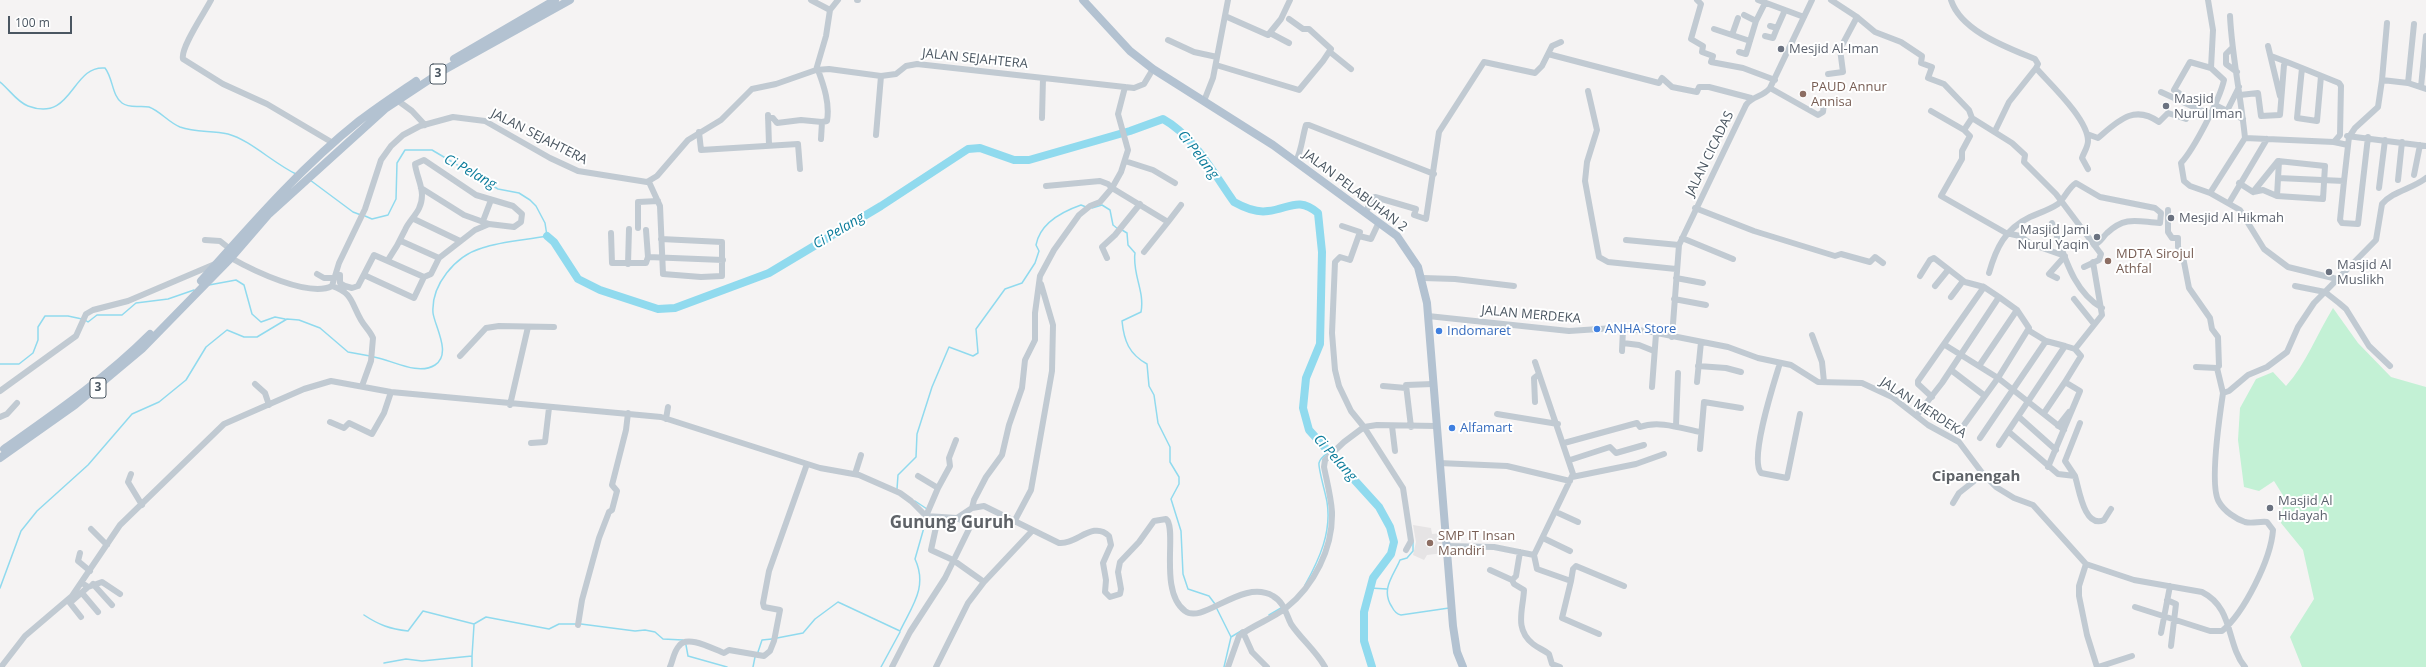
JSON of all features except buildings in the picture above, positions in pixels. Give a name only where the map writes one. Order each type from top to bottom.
[{"type":"main road","name":"3","points":[[0,458],[41,431],[96,389],[142,349],[230,249],[316,164],[333,143],[360,121],[419,82],[555,0]]},
{"type":"main road","name":"3","points":[[316,164],[419,82],[570,0]]},
{"type":"main road","name":"JALAN PELABUHAN 2","points":[[1083,0],[1130,51],[1153,69],[1296,161],[1379,222],[1406,246],[1423,278],[1428,316],[1439,464],[1456,645],[1463,667]]},
{"type":"main road","name":"3","points":[[205,276],[231,258],[293,187]]},
{"type":"main road","name":"3","points":[[0,452],[58,412],[94,384],[183,304]]},
{"type":"street","points":[[211,0],[188,42],[183,53],[183,60],[223,84],[267,104],[333,143]]},
{"type":"street","points":[[811,0],[830,10]]},
{"type":"street","points":[[769,145],[768,116],[773,118],[777,124],[801,120],[827,121],[828,108],[817,70],[826,36],[830,10],[838,0]]},
{"type":"street","points":[[1204,101],[1216,65],[1228,0]]},
{"type":"street","points":[[1270,33],[1281,19],[1290,0]]},
{"type":"street","points":[[1697,0],[1702,4],[1690,39],[1703,46],[1702,52],[1712,56],[1711,62],[1743,68],[1775,80]]},
{"type":"street","points":[[1758,0],[1804,17]]},
{"type":"street","points":[[1548,54],[1659,84],[1662,78],[1673,87],[1697,92],[1699,87],[1709,87],[1751,98],[1762,95],[1770,88],[1775,80],[1812,0]]},
{"type":"street","points":[[1831,0],[1857,17],[1875,32],[1900,42],[1922,56],[1921,63],[1931,67],[1928,78],[1944,84],[1969,110],[1972,118],[1995,131],[2012,143],[2025,155],[2024,162],[2056,194],[2060,202],[2101,255],[2084,267]]},
{"type":"street","points":[[2208,0],[2213,30],[2211,68]]},
{"type":"street","points":[[1952,1],[1956,12],[1965,23],[2016,52],[2035,59],[2038,64],[2009,102],[1995,131]]},
{"type":"street","points":[[1739,52],[1746,55],[1756,21],[1765,3]]},
{"type":"street","points":[[1766,36],[1773,38],[1785,10]]},
{"type":"street","points":[[1224,16],[1268,35],[1270,33],[1289,43]]},
{"type":"street","points":[[2210,193],[2245,138],[2240,85],[2232,48],[2230,16]]},
{"type":"street","points":[[1732,35],[1741,17],[1756,21]]},
{"type":"street","points":[[1828,74],[1843,72],[1840,49],[1857,17]]},
{"type":"street","points":[[1289,19],[1303,29],[1309,29],[1330,48],[1330,52],[1351,69]]},
{"type":"street","points":[[2368,138],[2358,224],[2342,223],[2340,220],[2349,137],[2355,128],[2378,107],[2387,23]]},
{"type":"street","points":[[2408,83],[2414,24]]},
{"type":"street","points":[[1770,26],[1777,28]]},
{"type":"street","points":[[1714,29],[1750,41]]},
{"type":"street","points":[[2382,80],[2408,83],[2424,88],[2426,36]]},
{"type":"street","points":[[1168,40],[1194,52],[1217,57]]},
{"type":"street","points":[[1366,212],[1371,199],[1375,197],[1416,209],[1414,215],[1426,219],[1440,132],[1484,62],[1535,73],[1542,66],[1552,46],[1562,42]]},
{"type":"street","points":[[2268,46],[2281,100]]},
{"type":"street","points":[[2232,48],[2226,54],[2226,64],[2237,72]]},
{"type":"street","points":[[1216,65],[1298,90],[1330,52]]},
{"type":"street","points":[[2271,56],[2339,83],[2341,86],[2340,135],[2334,142]]},
{"type":"street","points":[[2176,100],[2179,93],[2174,90],[2190,62],[2211,68],[2224,80],[2215,105],[2189,154],[2181,163],[2184,181],[2190,186],[2229,202],[2240,210],[2264,249],[2288,267],[2336,279]]},
{"type":"street","points":[[2240,95],[2258,93],[2262,116],[2280,115],[2284,64],[2287,62]]},
{"type":"street","name":"JALAN SEJAHTERA","points":[[332,286],[333,278],[365,209],[376,173],[384,154],[410,130],[453,117],[485,121],[550,158],[578,171],[634,182],[649,182],[688,140],[699,132],[722,120],[752,89],[776,84],[817,70],[829,69],[881,76],[896,74],[906,66],[917,64],[1125,87],[1141,86],[1153,69]]},
{"type":"street","points":[[2036,68],[2071,106],[2087,134],[2087,147],[2082,158],[2088,169]]},
{"type":"street","points":[[2302,68],[2298,120],[2317,121],[2321,76]]},
{"type":"street","points":[[876,134],[881,76]]},
{"type":"street","points":[[1042,118],[1044,78]]},
{"type":"street","points":[[2227,111],[2240,85]]},
{"type":"street","points":[[972,508],[974,500],[986,476],[1002,454],[1009,425],[1022,388],[1025,360],[1035,340],[1035,313],[1039,281],[1054,250],[1079,215],[1090,206],[1100,202],[1112,188],[1125,161],[1128,150],[1120,122],[1119,106],[1125,87]]},
{"type":"street","points":[[1770,88],[1818,115],[1823,112],[1824,103]]},
{"type":"street","points":[[1588,91],[1597,130],[1587,162],[1585,181],[1599,257],[1608,262],[1676,269]]},
{"type":"street","points":[[2161,92],[2209,114]]},
{"type":"street","name":"JALAN CICADAS","points":[[1672,337],[1679,245],[1695,208],[1751,98]]},
{"type":"street","points":[[398,100],[412,111],[425,125]]},
{"type":"street","points":[[2215,105],[2243,119]]},
{"type":"street","points":[[1931,111],[1964,130],[1970,136],[1962,151],[1962,160],[1941,196],[2006,233],[2020,236],[2032,244],[2065,256]]},
{"type":"street","points":[[2087,134],[2098,138],[2118,121],[2140,113],[2147,114],[2159,122],[2168,113],[2186,119]]},
{"type":"street","points":[[1964,130],[1972,118]]},
{"type":"street","points":[[821,139],[822,122]]},
{"type":"street","points":[[1296,161],[1301,151],[1302,136],[1307,124],[1434,174]]},
{"type":"street","points":[[699,132],[701,150],[798,144],[800,169]]},
{"type":"street","points":[[2340,135],[2423,145],[2414,175]]},
{"type":"street","points":[[2245,138],[2334,142],[2348,145]]},
{"type":"street","points":[[2229,202],[2239,183],[2267,139]]},
{"type":"street","points":[[2379,188],[2385,140]]},
{"type":"street","points":[[2398,180],[2402,142]]},
{"type":"street","points":[[388,260],[401,241],[405,229],[414,219],[421,202],[421,188],[415,164],[424,160],[476,195],[513,206],[518,210],[522,217],[518,225],[514,227],[486,223],[464,214],[421,188]]},
{"type":"street","points":[[1125,161],[1153,170],[1175,183]]},
{"type":"street","points":[[2277,196],[2279,161]]},
{"type":"street","points":[[2239,183],[2253,192],[2263,190],[2277,196],[2323,199],[2324,164],[2276,162],[2253,192]]},
{"type":"street","points":[[2278,178],[2344,181]]},
{"type":"street","points":[[2223,393],[2229,391],[2248,374],[2282,358],[2291,345],[2303,319],[2336,279],[2376,240],[2380,207],[2386,198],[2417,185],[2426,178]]},
{"type":"street","points":[[1046,186],[1100,181],[1108,184],[1112,188],[1168,222]]},
{"type":"street","points":[[649,182],[658,201],[662,272],[665,276],[721,278],[723,260],[722,242],[661,239]]},
{"type":"street","points":[[1989,273],[2000,242],[2006,233],[2028,218],[2050,209],[2060,202],[2068,189],[2077,183],[2093,194],[2155,208],[2161,213],[2160,223],[2133,220],[2110,231],[2098,244],[2094,245]]},
{"type":"street","points":[[364,275],[414,298],[424,277],[431,274],[439,258],[486,223],[491,200]]},
{"type":"street","points":[[638,228],[638,202],[658,201]]},
{"type":"street","points":[[1107,258],[1102,247],[1115,235],[1140,204]]},
{"type":"street","points":[[1144,252],[1181,205]]},
{"type":"street","points":[[1695,208],[1754,231],[1835,256],[1842,254],[1870,262],[1875,257],[1883,263]]},
{"type":"street","points":[[2135,607],[2216,632],[2222,631],[2229,625],[2256,584],[2269,551],[2273,530],[2267,522],[2247,522],[2239,520],[2218,502],[2216,490],[2217,436],[2223,393],[2216,368],[2219,366],[2218,337],[2212,329],[2210,318],[2189,288],[2183,257],[2178,247],[2178,238],[2172,238],[2168,232],[2168,210]]},
{"type":"street","points":[[414,219],[460,241]]},
{"type":"street","points":[[1359,236],[1371,239],[1379,222]]},
{"type":"street","points":[[2052,223],[2075,281],[2094,304],[2102,308]]},
{"type":"street","points":[[1342,226],[1360,232],[1350,260],[1340,257],[1336,262],[1332,355],[1339,386],[1351,411],[1364,427],[1403,488],[1411,541],[1406,550]]},
{"type":"street","points":[[628,264],[629,230]]},
{"type":"street","points":[[611,233],[612,263],[646,263],[648,257],[646,230]]},
{"type":"street","points":[[1682,238],[1733,259]]},
{"type":"street","points":[[205,240],[220,241],[230,249]]},
{"type":"street","points":[[1626,240],[1679,245]]},
{"type":"street","points":[[401,241],[439,258]]},
{"type":"street","points":[[231,258],[281,282],[323,289],[332,286],[344,288],[356,287],[374,255],[424,277]]},
{"type":"street","points":[[2057,278],[2049,274],[2065,256]]},
{"type":"street","points":[[648,257],[723,260]]},
{"type":"street","points":[[1920,276],[1933,258],[1963,280],[1984,287],[2017,310],[2028,330],[2046,341],[2075,349],[2080,354],[2081,358],[2044,413]]},
{"type":"street","points":[[2075,349],[2102,315],[2093,262]]},
{"type":"street","points":[[1936,286],[1948,270]]},
{"type":"street","points":[[317,274],[324,278],[333,278]]},
{"type":"street","points":[[340,275],[340,283],[351,297],[362,322],[372,335],[373,350],[362,386]]},
{"type":"street","points":[[0,390],[76,336],[86,314],[93,310],[128,301],[205,276]]},
{"type":"street","points":[[1423,278],[1455,279],[1514,286]]},
{"type":"street","points":[[1676,278],[1704,283]]},
{"type":"street","points":[[1951,297],[1963,280]]},
{"type":"street","points":[[1014,522],[1031,490],[1052,371],[1053,325],[1039,281]]},
{"type":"street","points":[[2295,286],[2325,292],[2346,309],[2369,346],[2390,366]]},
{"type":"street","points":[[1932,397],[1918,382],[1984,287]]},
{"type":"street","points":[[1917,415],[1951,370],[1999,297]]},
{"type":"street","points":[[1674,299],[1706,305]]},
{"type":"street","points":[[2074,299],[2094,324]]},
{"type":"street","points":[[1979,366],[2017,310]]},
{"type":"street","name":"JALAN MERDEKA","points":[[1428,316],[1569,331],[1623,329],[1656,334],[1728,347],[1758,358],[1796,367],[1813,380],[1824,382],[1862,383],[1880,390],[1934,428],[1960,442],[1983,474],[2006,494],[2027,502],[2038,510],[2079,559],[2086,564],[2129,579],[2202,592],[2212,598],[2224,613],[2245,667]]},
{"type":"street","points":[[460,356],[486,328],[528,326],[554,327]]},
{"type":"street","points":[[510,405],[528,326]]},
{"type":"street","points":[[1622,350],[1623,329]]},
{"type":"street","points":[[1964,425],[1998,378],[2028,330]]},
{"type":"street","points":[[1652,387],[1656,334]]},
{"type":"street","points":[[1812,335],[1822,362],[1824,382]]},
{"type":"street","points":[[1980,438],[2046,341]]},
{"type":"street","points":[[1696,382],[1701,342]]},
{"type":"street","points":[[1623,343],[1639,345],[1654,351]]},
{"type":"street","points":[[1945,345],[1998,378],[2012,391],[2030,401],[2064,430]]},
{"type":"street","points":[[1999,445],[2030,401],[2065,346]]},
{"type":"street","points":[[1535,362],[1570,460],[1571,479],[1534,555],[1537,569],[1571,581]]},
{"type":"street","points":[[1780,363],[1762,427],[1759,452],[1759,469],[1761,473],[1787,478],[1800,414]]},
{"type":"street","points":[[1698,366],[1726,368],[1741,372]]},
{"type":"street","points":[[2196,367],[2216,368]]},
{"type":"street","points":[[1951,370],[1985,396]]},
{"type":"street","points":[[1676,426],[1678,373]]},
{"type":"street","points":[[1535,402],[1534,378],[1539,374]]},
{"type":"street","points":[[2,667],[25,636],[66,603],[82,583],[120,525],[224,424],[304,389],[331,381],[391,392],[510,405],[628,413],[666,419],[807,464],[855,474],[900,493],[911,501],[926,516],[938,518],[957,518],[970,526],[946,578],[910,632],[892,667]]},
{"type":"street","points":[[2048,467],[2080,391],[2065,382]]},
{"type":"street","points":[[255,384],[265,393],[269,404]]},
{"type":"street","points":[[1411,427],[1406,388],[1407,384],[1433,384]]},
{"type":"street","points":[[1383,386],[1406,388]]},
{"type":"street","points":[[330,422],[345,428],[349,423],[372,434],[384,413],[391,392]]},
{"type":"street","points":[[1700,449],[1700,432],[1704,402],[1741,408]]},
{"type":"street","points":[[0,417],[7,414],[17,404]]},
{"type":"street","points":[[2058,426],[2073,406]]},
{"type":"street","points":[[666,419],[668,407]]},
{"type":"street","points":[[531,443],[545,442],[549,408]]},
{"type":"street","points":[[578,625],[582,600],[598,538],[609,512],[612,510],[616,496],[616,489],[612,485],[626,430],[628,413]]},
{"type":"street","points":[[1497,414],[1558,424]]},
{"type":"street","points":[[2019,417],[2056,450]]},
{"type":"street","points":[[1564,443],[1637,423],[1640,427],[1647,424],[1676,426],[1700,432]]},
{"type":"street","points":[[2080,423],[2065,461],[2075,476],[2082,508],[2092,519],[2097,521],[2104,520],[2110,509]]},
{"type":"street","points":[[1392,426],[1395,451]]},
{"type":"street","points":[[1228,667],[1236,640],[1243,632],[1284,607],[1300,595],[1320,566],[1324,556],[1332,512],[1324,467],[1326,460],[1344,442],[1364,427],[1436,426]]},
{"type":"street","points":[[2009,432],[2058,474],[2075,476]]},
{"type":"street","points":[[926,516],[938,488],[950,466],[949,458],[956,440]]},
{"type":"street","points":[[1570,460],[1610,447],[1616,453],[1644,445]]},
{"type":"street","points":[[1439,464],[1507,466],[1571,479],[1636,464],[1664,454]]},
{"type":"street","points":[[855,474],[861,456]]},
{"type":"street","points":[[670,667],[678,647],[686,642],[692,641],[724,653],[729,650],[764,656],[770,651],[780,610],[764,607],[763,603],[769,571],[807,464]]},
{"type":"street","points":[[131,474],[128,482],[142,505]]},
{"type":"street","points":[[1953,503],[1959,493],[1983,474]]},
{"type":"street","points":[[918,476],[938,488]]},
{"type":"street","points":[[957,518],[972,508],[987,506],[1053,542],[1064,544],[1092,530],[1106,533],[1111,542],[1103,563],[1106,580],[1105,592],[1110,597],[1115,597],[1120,594],[1121,589],[1118,572],[1120,562],[1145,536],[1154,521],[1166,519],[1170,528],[1168,562],[1170,581],[1178,602],[1186,613],[1201,614],[1221,602],[1245,594],[1268,594],[1275,597],[1284,607],[1297,632],[1325,667]]},
{"type":"street","points":[[1556,512],[1578,522]]},
{"type":"street","points":[[938,518],[930,548],[953,560],[984,582]]},
{"type":"street","points":[[91,529],[107,545]]},
{"type":"street","points":[[936,667],[968,604],[984,582],[1032,531]]},
{"type":"street","points":[[1543,538],[1570,551]]},
{"type":"street","points":[[1446,546],[1494,547],[1534,555]]},
{"type":"street","points":[[1512,580],[1516,576],[1520,552]]},
{"type":"street","points":[[80,553],[78,561],[90,571]]},
{"type":"street","points":[[2086,564],[2079,586],[2079,596],[2087,635],[2098,667],[2132,656]]},
{"type":"street","points":[[1599,634],[1562,617],[1573,569],[1576,566],[1624,586]]},
{"type":"street","points":[[1490,570],[1512,580],[1514,584],[1524,590],[1520,619],[1523,634],[1534,645],[1549,654],[1552,664],[1560,667]]},
{"type":"street","points":[[47,624],[93,584],[102,582],[120,594]]},
{"type":"street","points":[[82,583],[88,587]]},
{"type":"street","points":[[93,584],[112,605]]},
{"type":"street","points":[[2161,633],[2163,616],[2170,586]]},
{"type":"street","points":[[82,593],[98,612]]},
{"type":"street","points":[[2167,600],[2176,603],[2171,646]]},
{"type":"street","points":[[70,603],[81,617]]},
{"type":"street","points":[[1243,632],[1252,652],[1267,667]]},
{"type":"shaded area","name":"SMP IT Insan Mandiri","points":[[1413,525],[1431,528],[1432,534],[1442,533],[1444,553],[1427,555],[1424,560],[1413,555],[1416,542]]},
{"type":"green space","points":[[2333,308],[2358,343],[2391,377],[2426,387],[2426,667],[2302,667],[2290,637],[2314,599],[2303,550],[2281,523],[2284,497],[2274,481],[2259,491],[2244,487],[2238,440],[2240,408],[2256,379],[2273,372],[2286,386],[2300,368]]},
{"type":"waterway","name":"Ci Pelang","points":[[0,82],[24,104],[43,109],[54,107],[63,101],[85,75],[94,69],[105,68],[110,77],[116,96],[125,105],[149,107],[176,125],[186,129],[222,133],[236,137],[245,141],[296,174]]},
{"type":"waterway","name":"Ci Pelang","points":[[547,236],[554,242],[578,279],[600,290],[658,309],[675,308],[769,273],[881,206],[968,149],[980,148],[1014,160],[1029,160],[1130,131],[1163,119],[1174,126],[1194,145],[1234,202],[1259,211],[1275,210],[1299,204],[1305,205],[1318,213],[1322,252],[1320,344],[1306,378],[1303,408],[1309,430],[1379,507],[1390,527],[1394,542],[1391,554],[1373,578],[1364,612],[1364,641],[1372,667]]},
{"type":"waterway","name":"Ci Pelang","points":[[365,216],[372,219],[388,215],[396,199],[397,163],[405,150],[432,150],[498,189],[519,193],[530,200],[536,206],[545,223],[547,236],[506,242],[482,248],[463,258],[447,273],[436,292],[433,302],[434,319],[442,347],[440,360],[435,365],[421,369],[413,368],[374,357]]},
{"type":"waterway","name":"Ci Pelang","points":[[310,180],[353,212],[361,215]]},
{"type":"waterway","points":[[897,489],[898,475],[916,457],[917,434],[932,387],[949,347],[973,356],[978,353],[976,329],[1005,289],[1022,283],[1035,263],[1039,251],[1036,245],[1042,230],[1052,219],[1066,211],[1081,205],[1086,207]]},
{"type":"waterway","points":[[1092,208],[1102,205],[1110,210],[1113,225],[1118,229]]},
{"type":"waterway","points":[[1122,230],[1127,233],[1128,245],[1135,253],[1135,268],[1142,304],[1141,312],[1122,321],[1124,335],[1128,346],[1136,356],[1147,364],[1149,386],[1154,395],[1158,423],[1170,447],[1170,462],[1179,477],[1179,484],[1171,499],[1181,531],[1183,574],[1188,589],[1209,596],[1215,604]]},
{"type":"waterway","points":[[209,285],[236,280],[244,285],[252,314],[261,322],[275,317],[285,319]]},
{"type":"waterway","points":[[85,320],[88,322],[97,315],[122,315],[136,303],[168,299],[194,290]]},
{"type":"waterway","points":[[0,364],[19,364],[33,353],[38,340],[38,327],[45,316],[68,316],[82,319]]},
{"type":"waterway","points":[[0,588],[21,531],[37,511],[88,465],[132,414],[159,402],[186,380],[206,347],[227,330],[244,337],[257,337],[287,319],[299,320],[320,328],[348,352],[370,356]]},
{"type":"waterway","points":[[1305,585],[1319,556],[1328,524],[1327,502],[1319,463],[1329,452]]},
{"type":"waterway","points":[[915,501],[927,509]]},
{"type":"waterway","points":[[777,638],[803,633],[815,619],[838,602],[900,631],[917,596],[920,579],[919,569],[915,559],[927,517]]},
{"type":"waterway","points":[[1413,542],[1413,551],[1407,558],[1400,560],[1389,582],[1387,594],[1394,611],[1401,615],[1449,608]]},
{"type":"waterway","points":[[1370,588],[1387,589]]},
{"type":"waterway","points":[[1216,607],[1231,637],[1224,667]]},
{"type":"waterway","points":[[1269,615],[1281,608]]},
{"type":"waterway","points":[[364,615],[385,626],[408,631],[423,611],[474,624],[486,617],[549,629],[559,624],[577,624]]},
{"type":"waterway","points":[[581,624],[635,631],[645,630],[655,632],[663,639],[683,640]]},
{"type":"waterway","points":[[384,663],[406,659],[422,661],[472,656],[474,625]]},
{"type":"waterway","points":[[1231,637],[1241,631]]},
{"type":"waterway","points":[[881,667],[900,632]]},
{"type":"waterway","points":[[758,652],[762,640],[772,639]]},
{"type":"waterway","points":[[686,645],[688,656],[727,667]]},
{"type":"waterway","points":[[472,656],[472,667]]},
{"type":"waterway","points":[[753,667],[755,657]]},
{"type":"place","name":"Mesjid Al-Iman","points":[[1781,49]]},
{"type":"place","name":"PAUD Annur Annisa","points":[[1803,94]]},
{"type":"place","name":"Masjid Nurul Iman","points":[[2166,106]]},
{"type":"place","name":"Mesjid Al Hikmah","points":[[2171,218]]},
{"type":"place","name":"Masjid Jami Nurul Yaqin","points":[[2097,237]]},
{"type":"place","name":"MDTA Sirojul Athfal","points":[[2108,261]]},
{"type":"place","name":"Masjid Al Muslikh","points":[[2329,272]]},
{"type":"place","name":"ANHA Store","points":[[1597,329]]},
{"type":"place","name":"Indomaret","points":[[1439,331]]},
{"type":"place","name":"Alfamart","points":[[1452,428]]},
{"type":"place","name":"Masjid Al Hidayah","points":[[2270,508]]},
{"type":"place","name":"SMP IT Insan Mandiri","points":[[1430,543]]},
{"type":"district","name":"Cipanengah","points":[[1976,477]]},
{"type":"district","name":"Gunung Guruh","points":[[952,523]]}]
